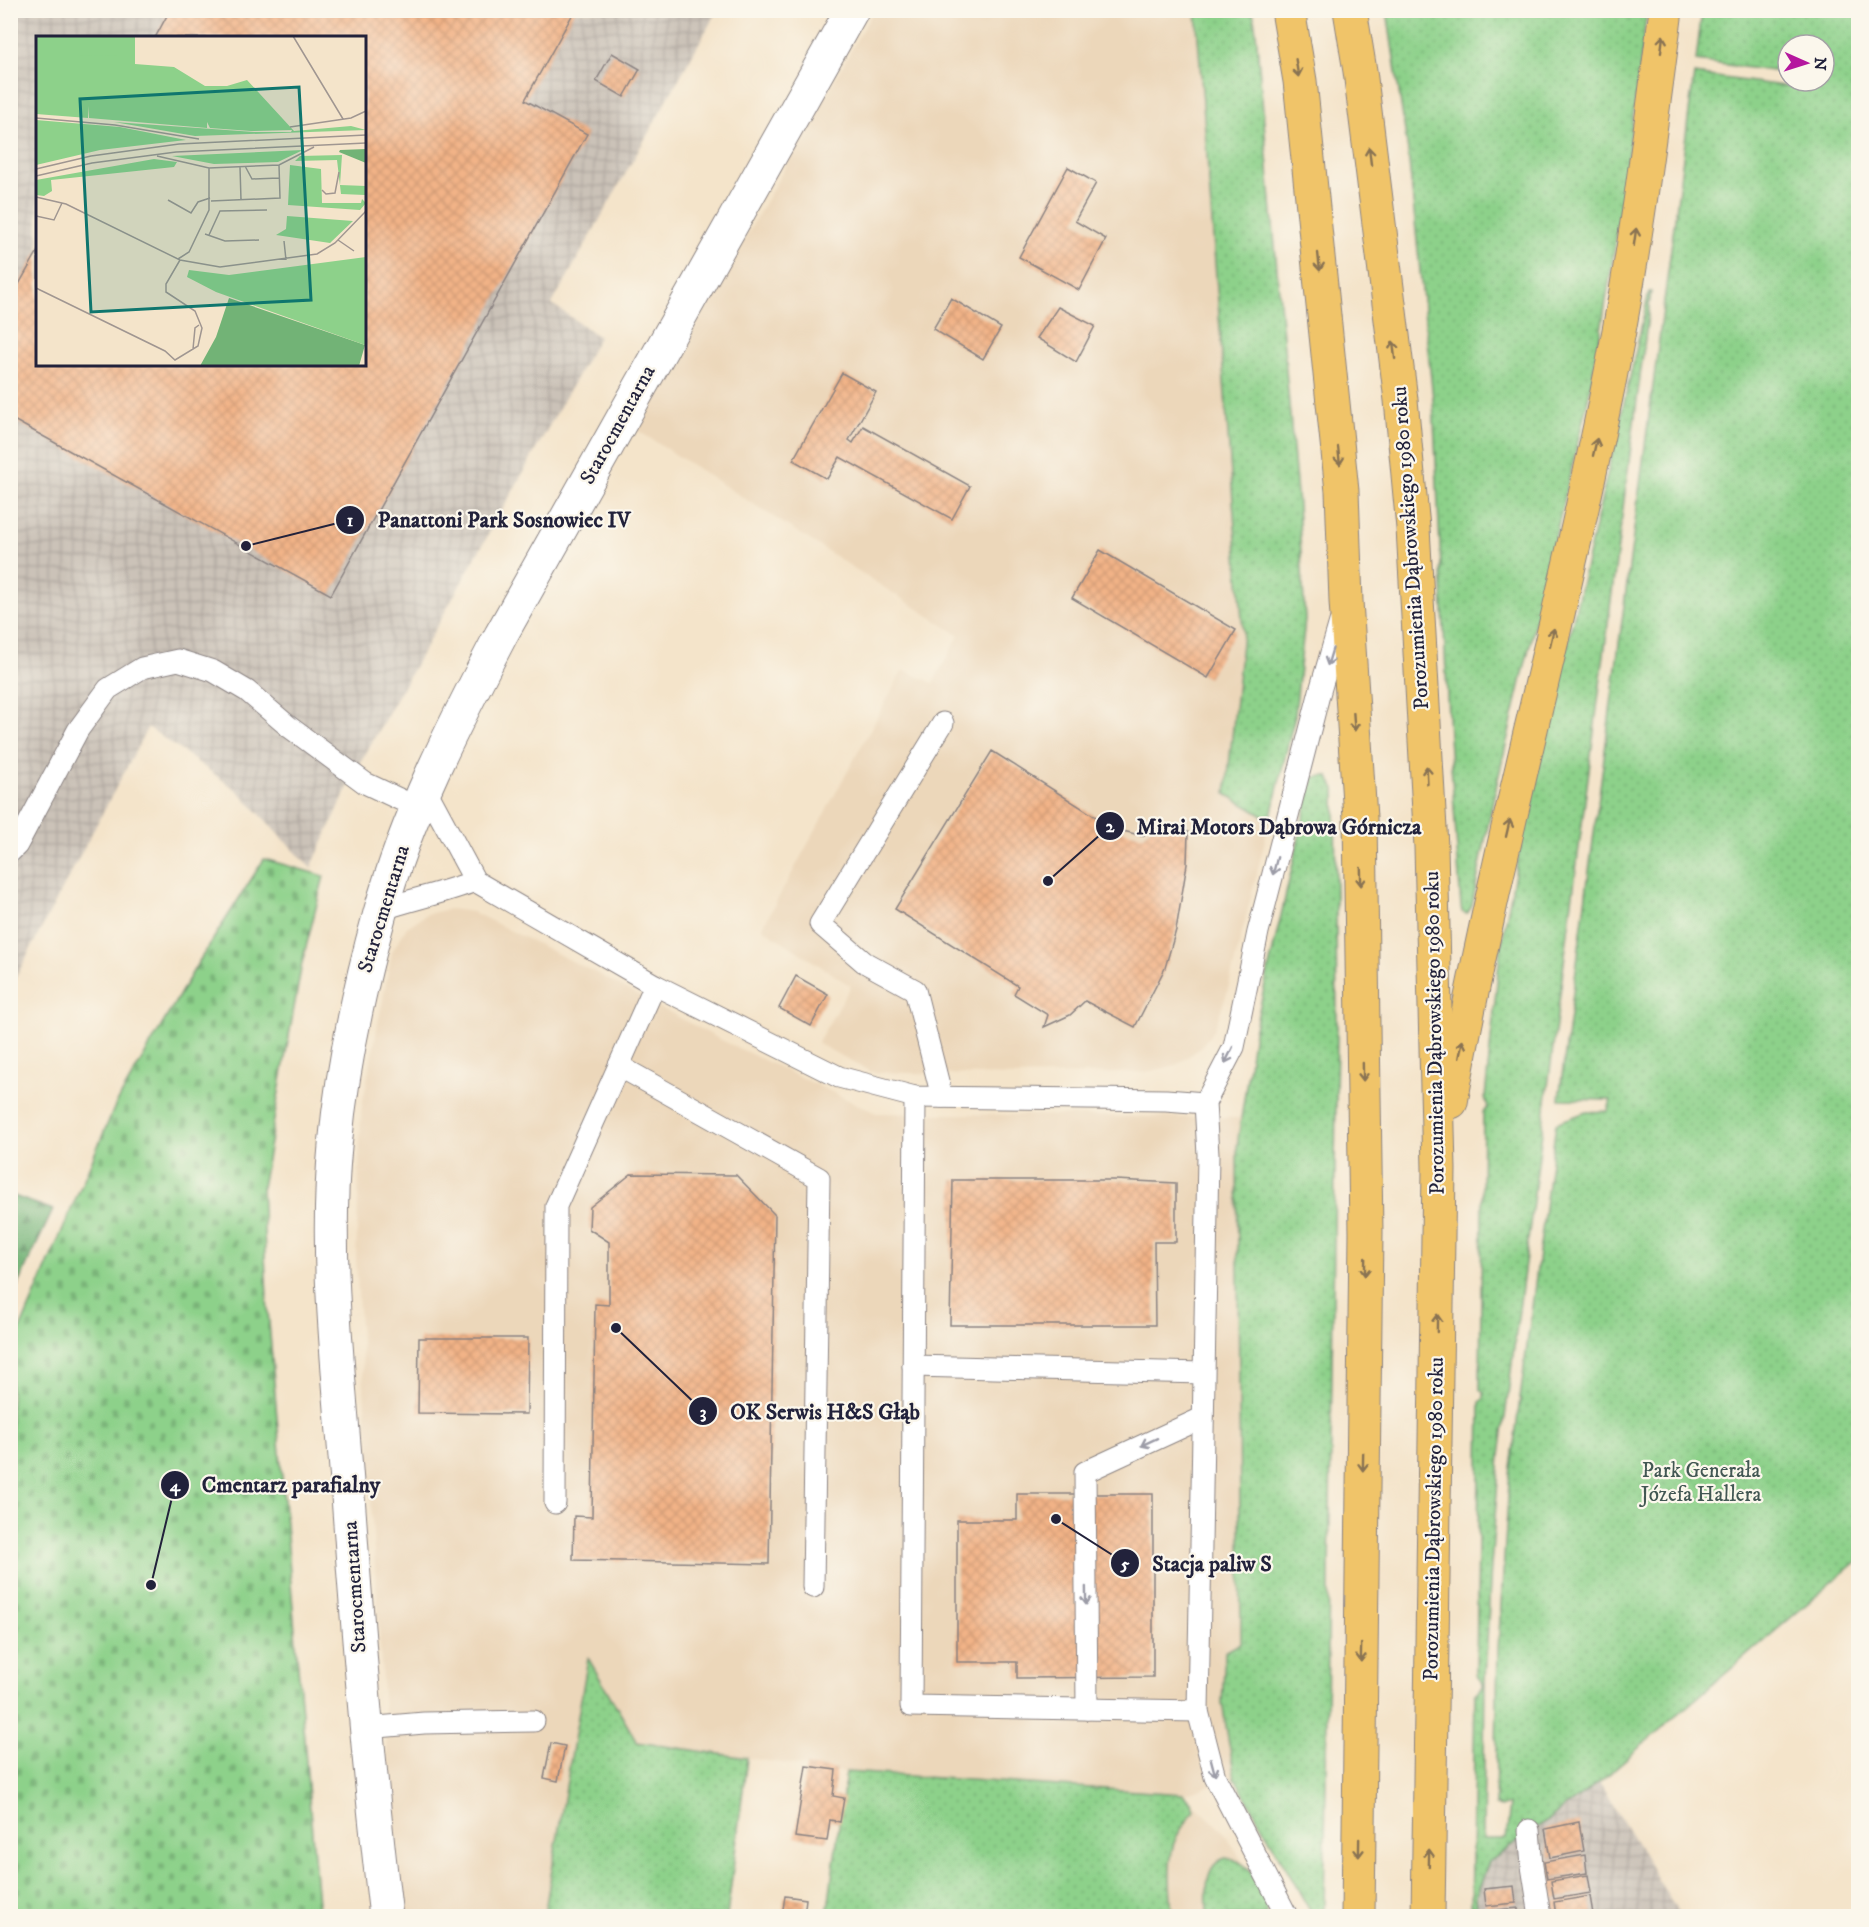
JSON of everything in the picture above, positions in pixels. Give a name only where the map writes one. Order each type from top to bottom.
[{"type":"main road","points":[[1288,10],[1300,81],[1342,491],[1346,601],[1360,818],[1366,1233],[1358,1917]]},
{"type":"main road","name":"Porozumienia Dąbrowskiego 1980 roku","points":[[1350,10],[1360,71],[1401,400],[1413,528],[1431,847],[1439,1169],[1428,1917]]},
{"type":"main road","points":[[1439,1169],[1476,969],[1606,401],[1625,305],[1666,10]]},
{"type":"street","name":"Starocmentarna","points":[[386,1917],[366,1728],[333,1284],[334,1147],[360,990],[381,910],[420,797],[446,741],[501,635],[852,10]]},
{"type":"lane","points":[[1287,1917],[1215,1777],[1198,1711],[1208,1155],[1206,1102],[1233,1047],[1258,932],[1320,691],[1346,601]]},
{"type":"lane","points":[[10,852],[16,846],[78,730],[108,689],[142,668],[178,660],[213,670],[247,691],[288,726],[364,783],[420,797],[475,881],[655,985],[839,1077],[915,1097],[1206,1102]]},
{"type":"lane","points":[[942,723],[820,924],[864,963],[915,990],[942,1097]]},
{"type":"lane","points":[[381,910],[422,896],[449,891],[475,881]]},
{"type":"lane","points":[[555,1503],[556,1206],[655,985]]},
{"type":"lane","points":[[619,1066],[819,1178],[813,1587]]},
{"type":"lane","points":[[915,1097],[911,1706],[1198,1711]]},
{"type":"lane","points":[[913,1366],[1203,1373]]},
{"type":"lane","points":[[1087,1709],[1085,1473],[1203,1418]]},
{"type":"lane","points":[[366,1728],[424,1722],[534,1721]]},
{"type":"lane","points":[[1529,1830],[1540,1917]]},
{"type":"shaded area","points":[[11,11],[717,11],[552,304],[599,337],[354,774],[311,868],[238,791],[148,727],[11,986]]},
{"type":"shaded area","points":[[873,11],[1196,11],[1243,633],[1226,794],[1270,820],[1227,993],[1214,1030],[1199,1049],[1176,1065],[1147,1072],[1018,1076],[871,1072],[817,1043],[851,986],[762,928],[903,670],[933,683],[959,635],[637,430]]},
{"type":"shaded area","points":[[450,909],[473,912],[598,974],[719,1039],[876,1113],[1241,1118],[1237,1146],[1241,1643],[1225,1652],[1222,1703],[1235,1778],[1183,1794],[1225,1833],[1267,1901],[1267,1916],[827,1916],[845,1772],[636,1742],[588,1659],[544,1916],[407,1916],[403,1900],[386,1743],[356,1260],[361,1111],[392,952],[407,927],[427,914]]},
{"type":"shaded area","points":[[1599,1782],[1680,1916],[1478,1916],[1476,1896],[1489,1862]]},
{"type":"green space","points":[[1196,11],[1253,11],[1256,32],[1298,505],[1305,619],[1295,715],[1270,820],[1226,794],[1243,633]]},
{"type":"green space","points":[[1387,11],[1647,11],[1614,254],[1588,399],[1493,800],[1472,906],[1467,914],[1462,912],[1461,907],[1449,736],[1433,399],[1408,152]]},
{"type":"green space","name":"Park Generała Józefa Hallera","points":[[1702,11],[1858,11],[1858,1560],[1599,1782],[1539,1826],[1522,1833],[1520,1840],[1489,1862],[1476,1896],[1478,1916],[1471,1916],[1475,1695],[1483,1687],[1483,1683],[1476,1675],[1480,1402],[1484,1398],[1484,1393],[1480,1390],[1483,1112],[1488,1107],[1485,1098],[1500,952],[1524,826],[1529,819],[1527,816],[1649,292],[1651,292],[1500,1456],[1485,1680],[1483,1839],[1506,1839],[1510,1804],[1501,1807],[1495,1805],[1498,1649],[1509,1483],[1556,1123],[1586,1112],[1608,1111],[1611,1100],[1559,1099],[1694,74],[1776,85],[1776,93],[1836,93],[1836,33],[1776,33],[1776,71],[1696,61]]},
{"type":"green space","points":[[1328,776],[1335,789],[1337,1031],[1324,1916],[1313,1916],[1235,1778],[1222,1703],[1225,1652],[1241,1643],[1237,1146],[1254,1032],[1313,777]]},
{"type":"green space","points":[[264,859],[324,876],[302,963],[262,1187],[267,1299],[319,1916],[11,1916],[11,1351],[115,1106],[198,963]]},
{"type":"green space","points":[[10,1195],[53,1210],[11,1299]]},
{"type":"green space","points":[[588,1658],[637,1742],[747,1758],[727,1916],[544,1916]]},
{"type":"green space","points":[[846,1772],[1183,1794],[1191,1802],[1194,1810],[1178,1834],[1171,1856],[1172,1916],[827,1916]]},
{"type":"green space","points":[[1226,1858],[1238,1861],[1248,1868],[1267,1901],[1267,1916],[1207,1916],[1209,1874],[1218,1861]]},
{"type":"building","points":[[170,10],[575,10],[525,100],[587,134],[331,595],[10,418],[10,300],[36,254],[36,366],[366,366],[366,36],[156,36]]},
{"type":"building","points":[[612,53],[640,69],[624,97],[596,81]]},
{"type":"building","points":[[1068,167],[1096,183],[1075,221],[1106,239],[1079,290],[1019,257]]},
{"type":"building","points":[[951,298],[1001,328],[983,359],[933,329]]},
{"type":"building","points":[[1058,307],[1095,326],[1076,362],[1037,338]]},
{"type":"building","points":[[842,373],[876,392],[849,440],[853,443],[863,426],[970,486],[952,519],[840,457],[827,479],[793,460]]},
{"type":"building","points":[[1100,550],[1236,630],[1208,678],[1072,598]]},
{"type":"building","points":[[992,751],[1115,829],[1143,836],[1151,828],[1183,829],[1188,832],[1187,864],[1176,930],[1165,968],[1135,1027],[1085,1001],[1070,1015],[1044,1027],[1048,1015],[1014,994],[1018,986],[895,909]]},
{"type":"building","points":[[796,976],[828,994],[811,1026],[779,1008]]},
{"type":"building","points":[[631,1174],[736,1175],[775,1215],[769,1564],[573,1560],[574,1516],[592,1517],[595,1304],[609,1305],[609,1242],[589,1229],[590,1207]]},
{"type":"building","points":[[953,1180],[1115,1180],[1176,1183],[1176,1242],[1154,1242],[1155,1325],[950,1325]]},
{"type":"building","points":[[419,1338],[528,1338],[527,1414],[418,1413]]},
{"type":"building","points":[[1017,1494],[1153,1494],[1153,1677],[1017,1678],[1017,1662],[957,1662],[957,1520],[1017,1520]]},
{"type":"building","points":[[551,1743],[565,1746],[558,1781],[544,1778]]},
{"type":"building","points":[[806,1766],[836,1770],[833,1796],[844,1798],[840,1822],[830,1820],[827,1841],[795,1837]]},
{"type":"building","points":[[1579,1822],[1584,1851],[1550,1858],[1545,1829]]},
{"type":"building","points":[[1585,1855],[1587,1873],[1547,1879],[1544,1862]]},
{"type":"building","points":[[1588,1875],[1591,1893],[1554,1899],[1551,1881]]},
{"type":"building","points":[[1514,1886],[1516,1903],[1486,1906],[1484,1889]]},
{"type":"building","points":[[785,1896],[806,1899],[804,1916],[782,1916]]},
{"type":"building","points":[[1590,1896],[1593,1914],[1556,1916],[1554,1902]]},
{"type":"building","points":[[1518,1908],[1518,1916],[1487,1916],[1487,1911]]},
{"type":"place","name":"Panattoni Park Sosnowiec IV","points":[[246,546]]},
{"type":"place","name":"Mirai Motors Dąbrowa Górnicza","points":[[1048,881]]},
{"type":"place","name":"OK Serwis H&S Głąb","points":[[616,1328]]},
{"type":"place","name":"Stacja paliw S","points":[[1056,1519]]},
{"type":"place","name":"Cmentarz parafialny","points":[[151,1585]]}]
